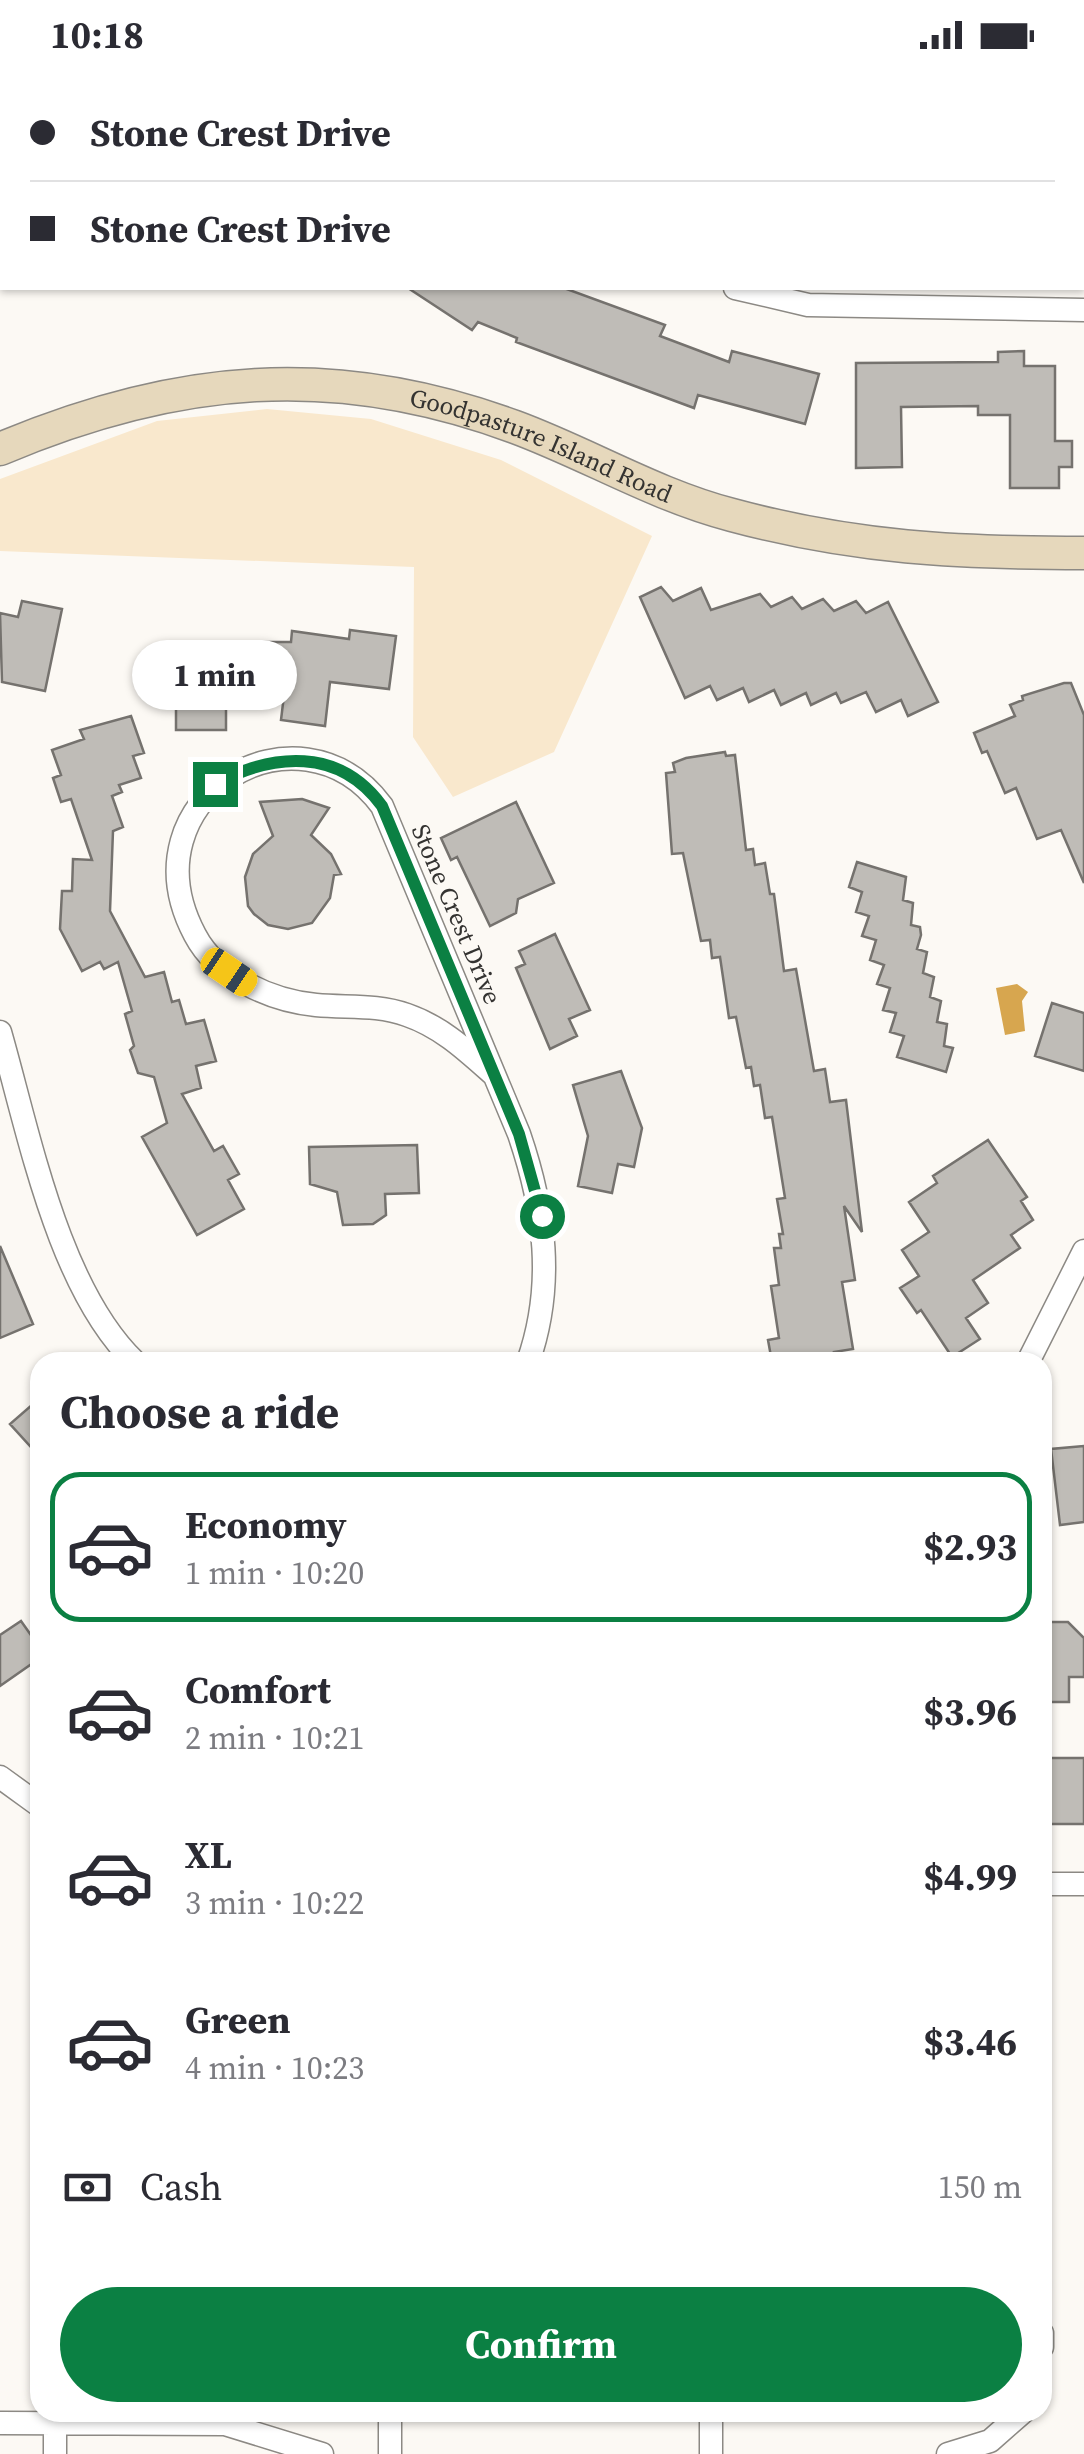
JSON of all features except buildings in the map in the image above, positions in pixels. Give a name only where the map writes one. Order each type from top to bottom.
[{"type":"street","points":[[743,290],[808,305],[1084,310]]},
{"type":"street","name":"Goodpasture Island Road","points":[[0,448],[116,405],[177,391],[284,382],[333,384],[454,406],[518,428],[669,495],[731,515],[900,549],[1084,553]]},
{"type":"street","name":"Stone Crest Drive","points":[[494,1075],[453,1038],[425,1022],[390,1010],[315,1005],[280,998],[247,984],[212,958],[186,914],[178,859],[197,803],[215,784],[270,760],[298,760],[323,765],[370,790],[382,806],[494,1075],[529,1162],[542,1216],[544,1297],[530,1352]]},
{"type":"street","points":[[0,1032],[68,1248],[100,1318],[127,1352]]},
{"type":"street","points":[[1033,1352],[1084,1251]]},
{"type":"street","points":[[0,1777],[30,1799]]},
{"type":"street","points":[[1052,1884],[1084,1884]]},
{"type":"street","points":[[0,2424],[30,2421]]},
{"type":"street","points":[[55,2422],[55,2454]]},
{"type":"street","points":[[169,2422],[226,2424],[322,2454]]},
{"type":"street","points":[[390,2422],[390,2454]]},
{"type":"street","points":[[711,2422],[711,2454]]},
{"type":"street","points":[[948,2454],[978,2447],[1012,2422]]},
{"type":"shaded area","points":[[267,409],[371,419],[501,460],[652,536],[554,752],[453,797],[413,737],[414,567],[0,551],[0,479],[157,421]]},
{"type":"shaded area","points":[[1017,984],[1028,992],[1022,1001],[1025,1031],[1005,1035],[996,988]]},
{"type":"route","points":[[215,784],[270,760],[298,760],[323,765],[370,790],[382,806],[519,1134],[534,1176],[542,1216]]}]
